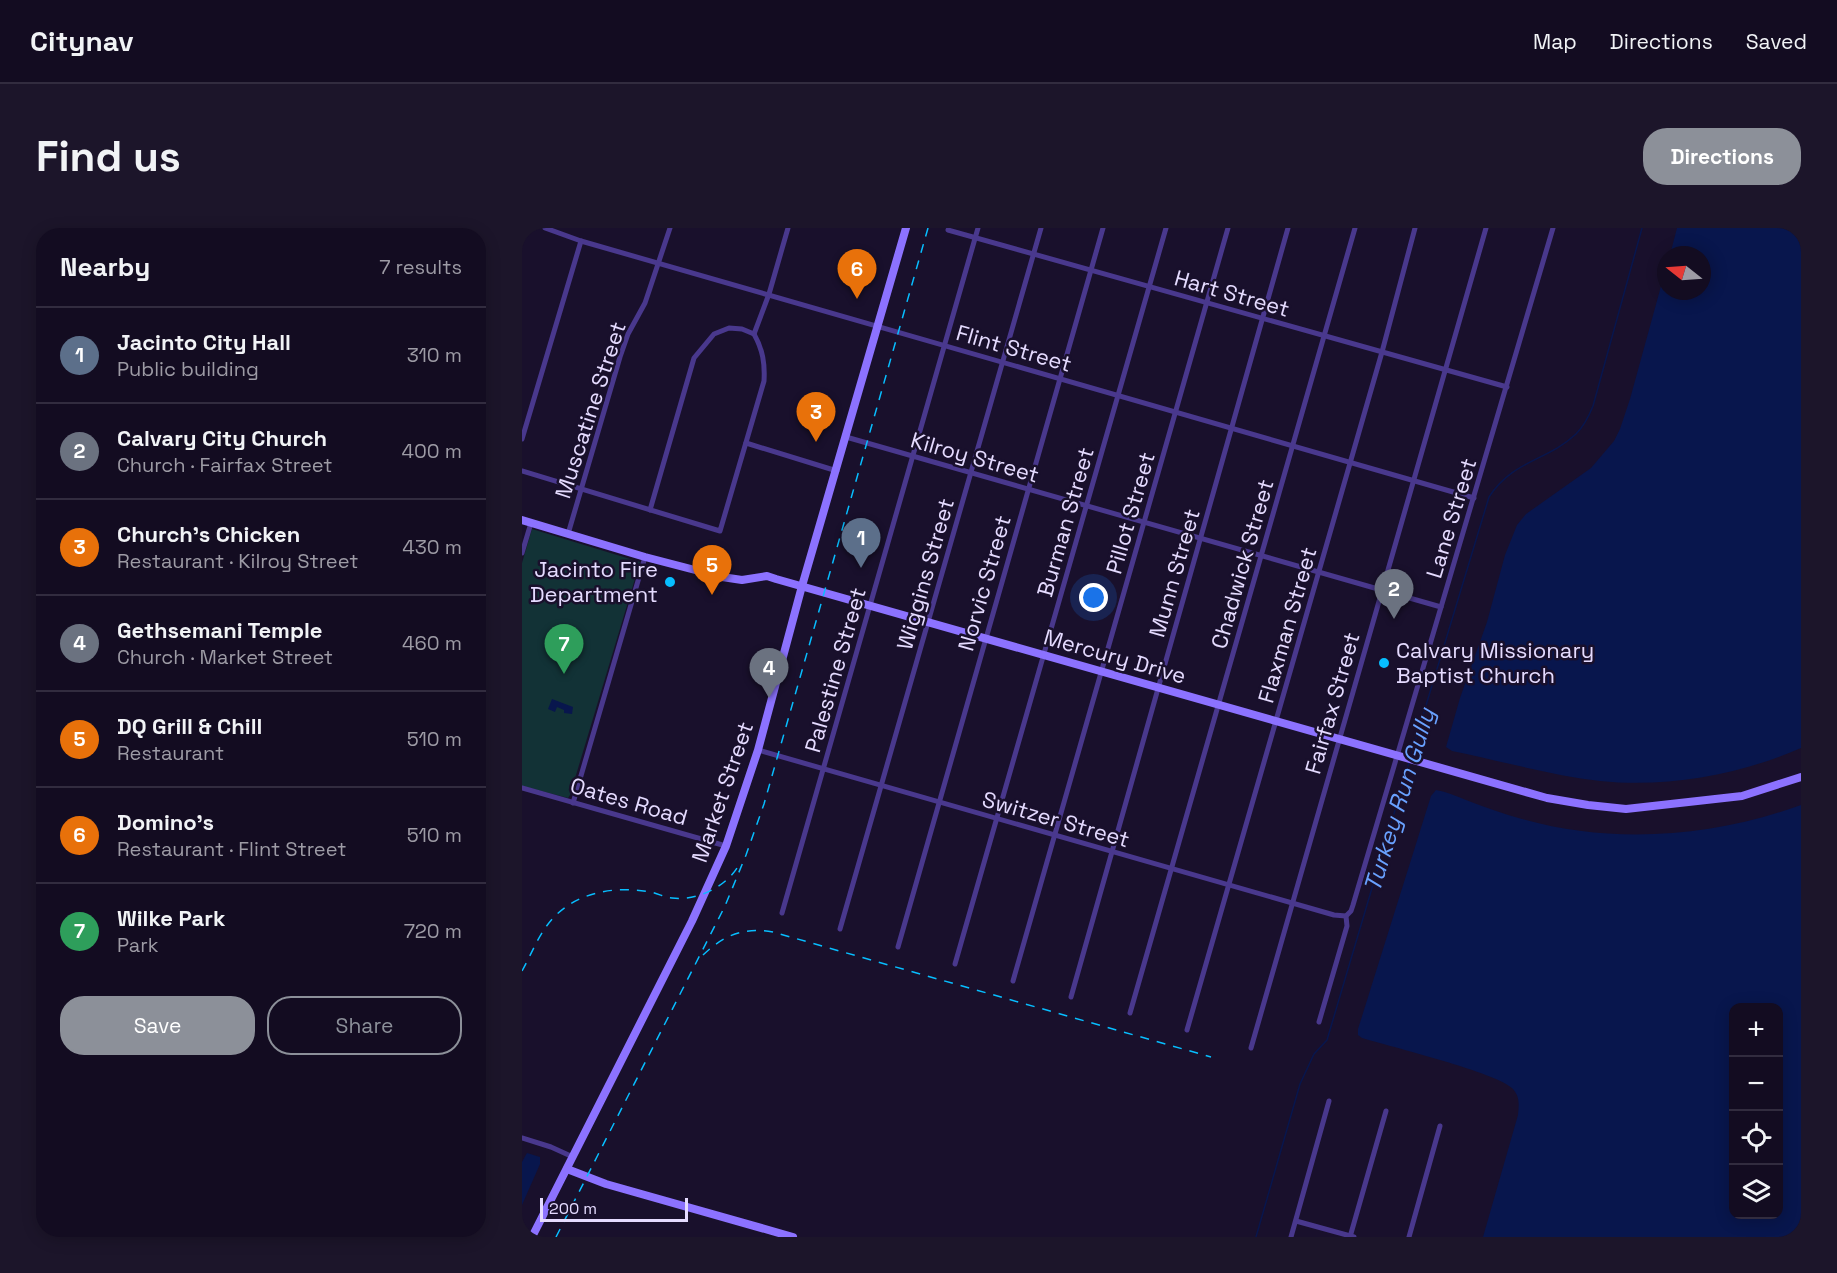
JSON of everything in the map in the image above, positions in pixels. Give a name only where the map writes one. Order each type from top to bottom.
[{"type":"main road","name":"Market Street","points":[[532,1237],[692,921],[726,846],[758,750],[802,586],[906,228]]},
{"type":"main road","name":"Mercury Drive","points":[[522,520],[645,557],[722,577],[742,580],[767,576],[1547,798],[1626,809],[1742,796],[1801,777]]},
{"type":"main road","points":[[567,1169],[606,1184],[793,1237]]},
{"type":"street","name":"Flint Street","points":[[545,228],[581,241],[1474,498]]},
{"type":"street","name":"Muscatine Street","points":[[568,534],[620,357],[628,334],[645,303],[670,228]]},
{"type":"street","points":[[754,334],[769,294],[788,228]]},
{"type":"street","name":"Palestine Street","points":[[782,913],[978,228]]},
{"type":"street","name":"Wiggins Street","points":[[840,929],[1041,228]]},
{"type":"street","name":"Norvic Street","points":[[898,947],[1103,228]]},
{"type":"street","name":"Burman Street","points":[[955,964],[1166,228]]},
{"type":"street","name":"Pillot Street","points":[[1013,981],[1228,228]]},
{"type":"street","name":"Munn Street","points":[[1071,997],[1288,228]]},
{"type":"street","name":"Chadwick Street","points":[[1130,1013],[1355,228]]},
{"type":"street","name":"Flaxman Street","points":[[1187,1030],[1382,352],[1415,228]]},
{"type":"street","name":"Fairfax Street","points":[[1251,1048],[1486,228]]},
{"type":"street","name":"Lane Street","points":[[1319,1022],[1347,927],[1346,916],[1351,912],[1401,757],[1441,607],[1553,228]]},
{"type":"street","name":"Hart Street","points":[[948,230],[1507,387]]},
{"type":"street","points":[[522,439],[581,241]]},
{"type":"street","points":[[522,471],[581,490],[720,531],[764,381],[765,365],[760,345],[754,334],[742,329],[729,328],[714,334],[694,358],[650,510]]},
{"type":"street","name":"Kilroy Street","points":[[846,437],[1441,607]]},
{"type":"street","points":[[746,443],[837,471]]},
{"type":"street","points":[[522,553],[531,523]]},
{"type":"street","points":[[573,803],[645,557]]},
{"type":"street","name":"Switzer Street","points":[[758,750],[1171,869],[1334,915],[1346,916]]},
{"type":"street","name":"Oates Road","points":[[522,788],[726,846]]},
{"type":"street","points":[[1291,1237],[1329,1101]]},
{"type":"street","points":[[1296,1221],[1351,1237],[1386,1111]]},
{"type":"street","points":[[1408,1237],[1440,1126]]},
{"type":"street","points":[[522,1138],[573,1157]]},
{"type":"green space","points":[[532,529],[640,562],[568,798],[522,786],[522,563]]},
{"type":"shaded area","points":[[1677,228],[1801,228],[1801,748],[1753,766],[1728,772],[1651,783],[1625,783],[1581,778],[1452,751],[1446,747],[1460,698],[1487,622],[1505,555],[1517,525],[1526,514],[1591,468],[1614,441],[1630,399],[1657,300],[1711,300],[1711,246],[1672,246]]},
{"type":"shaded area","points":[[552,699],[573,707],[572,714],[564,713],[564,710],[557,707],[555,712],[548,709]]},
{"type":"shaded area","points":[[1436,790],[1522,819],[1592,832],[1627,834],[1663,834],[1698,830],[1767,816],[1801,805],[1801,1237],[1483,1237],[1518,1115],[1517,1095],[1504,1083],[1487,1075],[1362,1038],[1358,1035],[1431,796]]},
{"type":"shaded area","points":[[527,1153],[540,1157],[540,1164],[522,1205],[522,1162]]},
{"type":"waterway","name":"Turkey Run Gully","points":[[1411,755],[1489,497],[1509,475],[1565,443],[1586,421],[1593,406],[1642,228]]},
{"type":"waterway","name":"Turkey Run Gully","points":[[1256,1237],[1300,1084],[1314,1054],[1327,1040],[1409,763]]},
{"type":"railway","points":[[556,1237],[725,906],[746,855],[764,804],[928,228]]},
{"type":"railway","points":[[522,971],[550,922],[576,901],[612,890],[637,890],[669,898],[700,895],[725,882],[737,868]]},
{"type":"railway","points":[[703,955],[719,942],[735,934],[752,931],[773,932],[1211,1057]]},
{"type":"place","name":"Domino's","points":[[857,299]]},
{"type":"place","name":"Church's Chicken","points":[[816,442]]},
{"type":"place","name":"Jacinto City Hall","points":[[861,568]]},
{"type":"place","name":"Jacinto Fire Department","points":[[670,582]]},
{"type":"place","name":"DQ Grill & Chill","points":[[712,595]]},
{"type":"place","name":"Calvary City Church","points":[[1394,619]]},
{"type":"place","name":"Calvary Missionary Baptist Church","points":[[1384,663]]},
{"type":"place","name":"Wilke Park","points":[[564,674]]},
{"type":"place","name":"Gethsemani Temple","points":[[769,698]]}]
